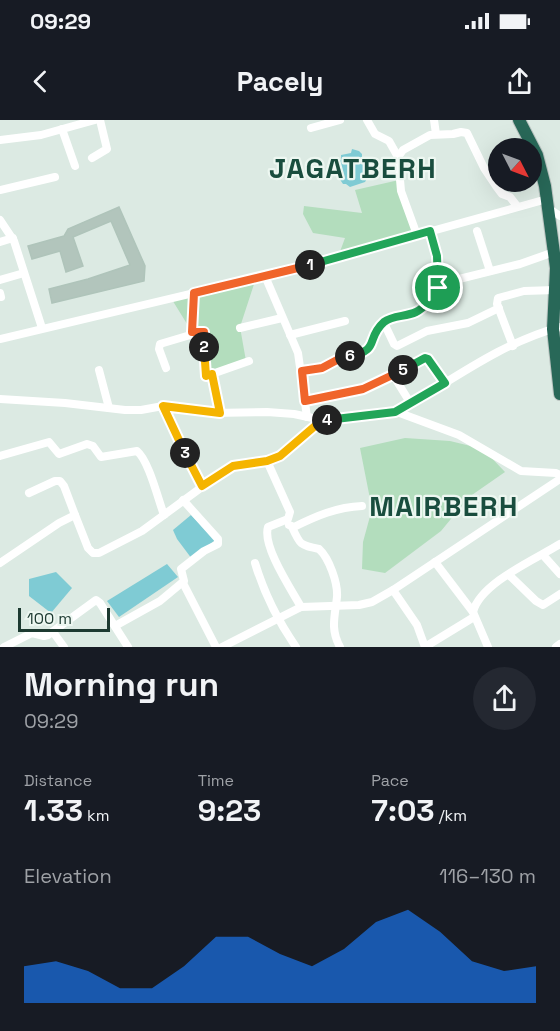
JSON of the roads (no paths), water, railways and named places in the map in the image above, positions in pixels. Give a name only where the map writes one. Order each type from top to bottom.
[{"type":"highway","points":[[519,120],[537,155],[557,254],[555,290],[560,394]]},
{"type":"street","points":[[0,140],[41,135],[98,120],[107,149],[92,158]]},
{"type":"street","points":[[311,128],[340,120]]},
{"type":"street","points":[[367,120],[375,134],[389,141],[398,157],[401,191],[417,235]]},
{"type":"street","points":[[434,120],[436,134]]},
{"type":"street","points":[[62,129],[75,166]]},
{"type":"street","points":[[398,157],[403,150],[436,134],[467,133],[483,168],[502,194],[510,197],[517,206]]},
{"type":"street","points":[[0,190],[55,177]]},
{"type":"street","points":[[0,339],[265,276],[517,206],[548,204],[560,216]]},
{"type":"street","points":[[0,220],[13,238],[42,328]]},
{"type":"street","points":[[430,231],[437,256],[438,288]]},
{"type":"street","points":[[477,231],[490,271]]},
{"type":"street","points":[[0,242],[13,238]]},
{"type":"street","points":[[302,371],[322,368],[337,360],[369,350],[374,334],[384,323],[396,316],[416,312],[426,305],[438,288],[452,281],[557,254]]},
{"type":"street","points":[[0,280],[24,273]]},
{"type":"street","points":[[265,276],[298,353],[307,417]]},
{"type":"street","points":[[513,346],[497,301],[500,297],[524,291],[555,290]]},
{"type":"street","points":[[194,293],[192,332],[204,332]]},
{"type":"street","points":[[384,323],[397,346],[427,331],[468,323],[499,308]]},
{"type":"street","points":[[240,327],[282,318]]},
{"type":"street","points":[[290,335],[345,321]]},
{"type":"street","points":[[0,399],[132,410],[163,406],[220,413],[267,412],[322,420],[397,412],[478,363],[532,335],[556,328]]},
{"type":"street","points":[[166,368],[159,349],[160,344],[204,332]]},
{"type":"street","points":[[204,332],[206,376],[249,361]]},
{"type":"street","points":[[305,401],[363,389],[421,360],[428,359],[445,383]]},
{"type":"street","points":[[99,370],[109,408]]},
{"type":"street","points":[[212,374],[220,413]]},
{"type":"street","points":[[393,375],[411,404]]},
{"type":"street","points":[[163,406],[202,486]]},
{"type":"street","points":[[222,647],[301,607],[365,604],[393,590],[560,477],[556,473],[521,471],[459,435],[397,412]]},
{"type":"street","points":[[29,493],[55,481],[60,481],[88,548],[93,553],[99,553],[135,535],[233,466],[267,461],[280,456],[322,420]]},
{"type":"street","points":[[0,456],[49,442],[59,454],[87,444],[93,446],[101,457],[137,451],[144,460],[164,515]]},
{"type":"street","points":[[267,461],[290,512],[289,523],[303,545],[319,549],[325,556],[337,589],[333,619],[334,633],[340,647]]},
{"type":"street","points":[[183,500],[219,541],[218,544],[204,551],[181,569],[183,583],[216,647]]},
{"type":"street","points":[[301,607],[270,548],[266,531],[271,525],[289,523],[341,508],[362,506]]},
{"type":"street","points":[[0,563],[59,522],[75,515]]},
{"type":"street","points":[[393,590],[417,625],[425,647],[473,615],[476,604],[491,587],[560,544]]},
{"type":"street","points":[[543,555],[560,574]]},
{"type":"street","points":[[435,562],[473,615],[488,647]]},
{"type":"street","points":[[255,563],[262,587],[296,647]]},
{"type":"street","points":[[509,575],[539,604],[546,604],[560,594]]},
{"type":"street","points":[[115,626],[160,600],[183,583]]},
{"type":"street","points":[[4,647],[32,633],[44,636],[53,632],[96,600],[128,647]]},
{"type":"street","points":[[53,632],[64,647]]},
{"type":"street","points":[[556,647],[560,644]]},
{"type":"water","points":[[352,149],[362,154],[368,177],[365,182],[350,187],[343,184],[339,178],[336,163],[341,160],[341,155],[351,153]]},
{"type":"water","points":[[191,515],[215,540],[192,559],[173,530]]},
{"type":"water","points":[[167,564],[178,577],[119,617],[107,601]]},
{"type":"water","points":[[56,572],[72,588],[51,613],[29,596],[29,579]]},
{"type":"district","name":"JAGATBERH","points":[[353,168]]},
{"type":"district","name":"MAIRBERH","points":[[444,506]]}]
